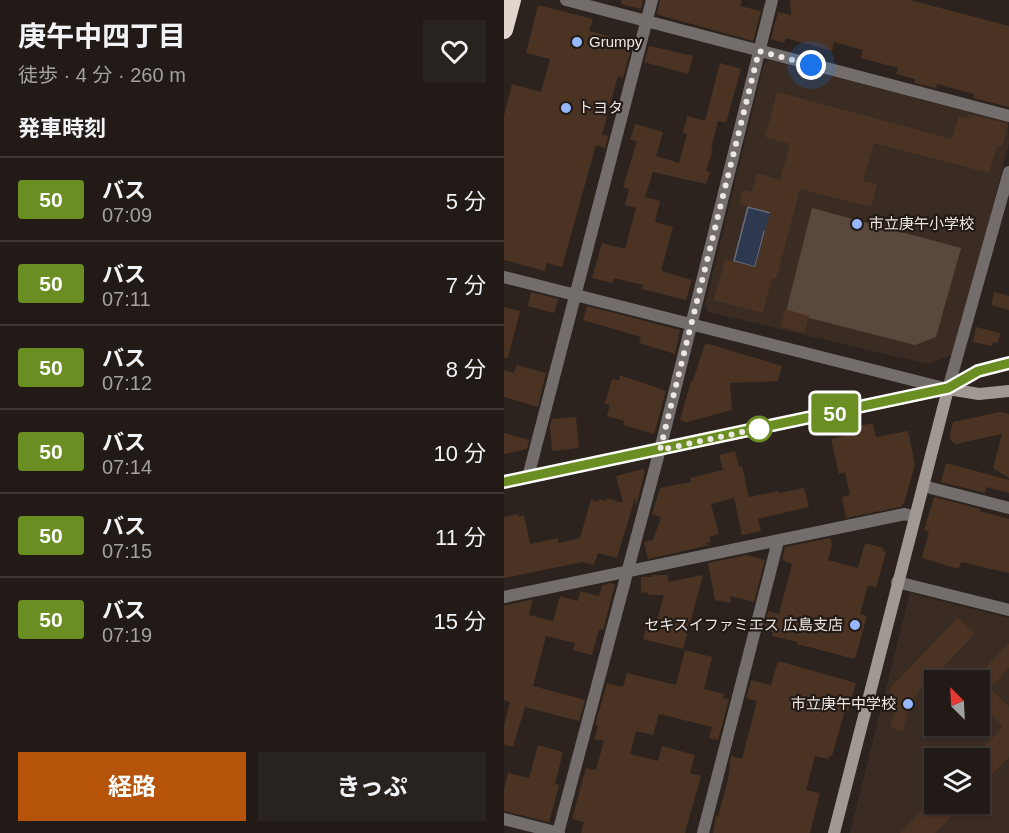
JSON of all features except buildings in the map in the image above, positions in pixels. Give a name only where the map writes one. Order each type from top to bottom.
[{"type":"highway","points":[[504,30],[512,0]]},
{"type":"street","points":[[566,0],[1009,116]]},
{"type":"street","points":[[528,477],[652,0]]},
{"type":"street","points":[[504,819],[558,833],[660,450],[772,0]]},
{"type":"street","points":[[834,833],[948,388],[1009,172]]},
{"type":"street","points":[[504,277],[948,388],[979,394],[1009,391]]},
{"type":"street","points":[[504,482],[948,388],[978,371],[1009,363]]},
{"type":"street","points":[[923,486],[1009,508]]},
{"type":"street","points":[[504,597],[905,514],[915,517]]},
{"type":"street","points":[[703,833],[778,541]]},
{"type":"street","points":[[897,582],[1009,610]]},
{"type":"shaded area","name":"市立庚午小学校","points":[[769,60],[1008,122],[1009,143],[955,354],[927,364],[708,312],[705,305],[764,64]]},
{"type":"shaded area","points":[[812,208],[961,248],[936,337],[915,345],[786,312]]},
{"type":"shaded area","name":"市立庚午中学校","points":[[910,593],[1009,618],[1009,833],[850,833]]},
{"type":"water","points":[[748,207],[779,215],[764,232],[755,267],[734,261]]},
{"type":"bus line","name":"50","points":[[504,482],[948,388],[978,371],[1009,363]]},
{"type":"place","name":"Grumpy","points":[[577,42]]},
{"type":"place","name":"トヨタ","points":[[566,108]]},
{"type":"place","name":"市立庚午小学校","points":[[857,224]]},
{"type":"place","name":"セキスイファミエス 広島支店","points":[[855,625]]},
{"type":"place","name":"市立庚午中学校","points":[[908,704]]},
{"type":"route","points":[[759,429],[761,428],[660,450],[759,51],[811,65]]}]
